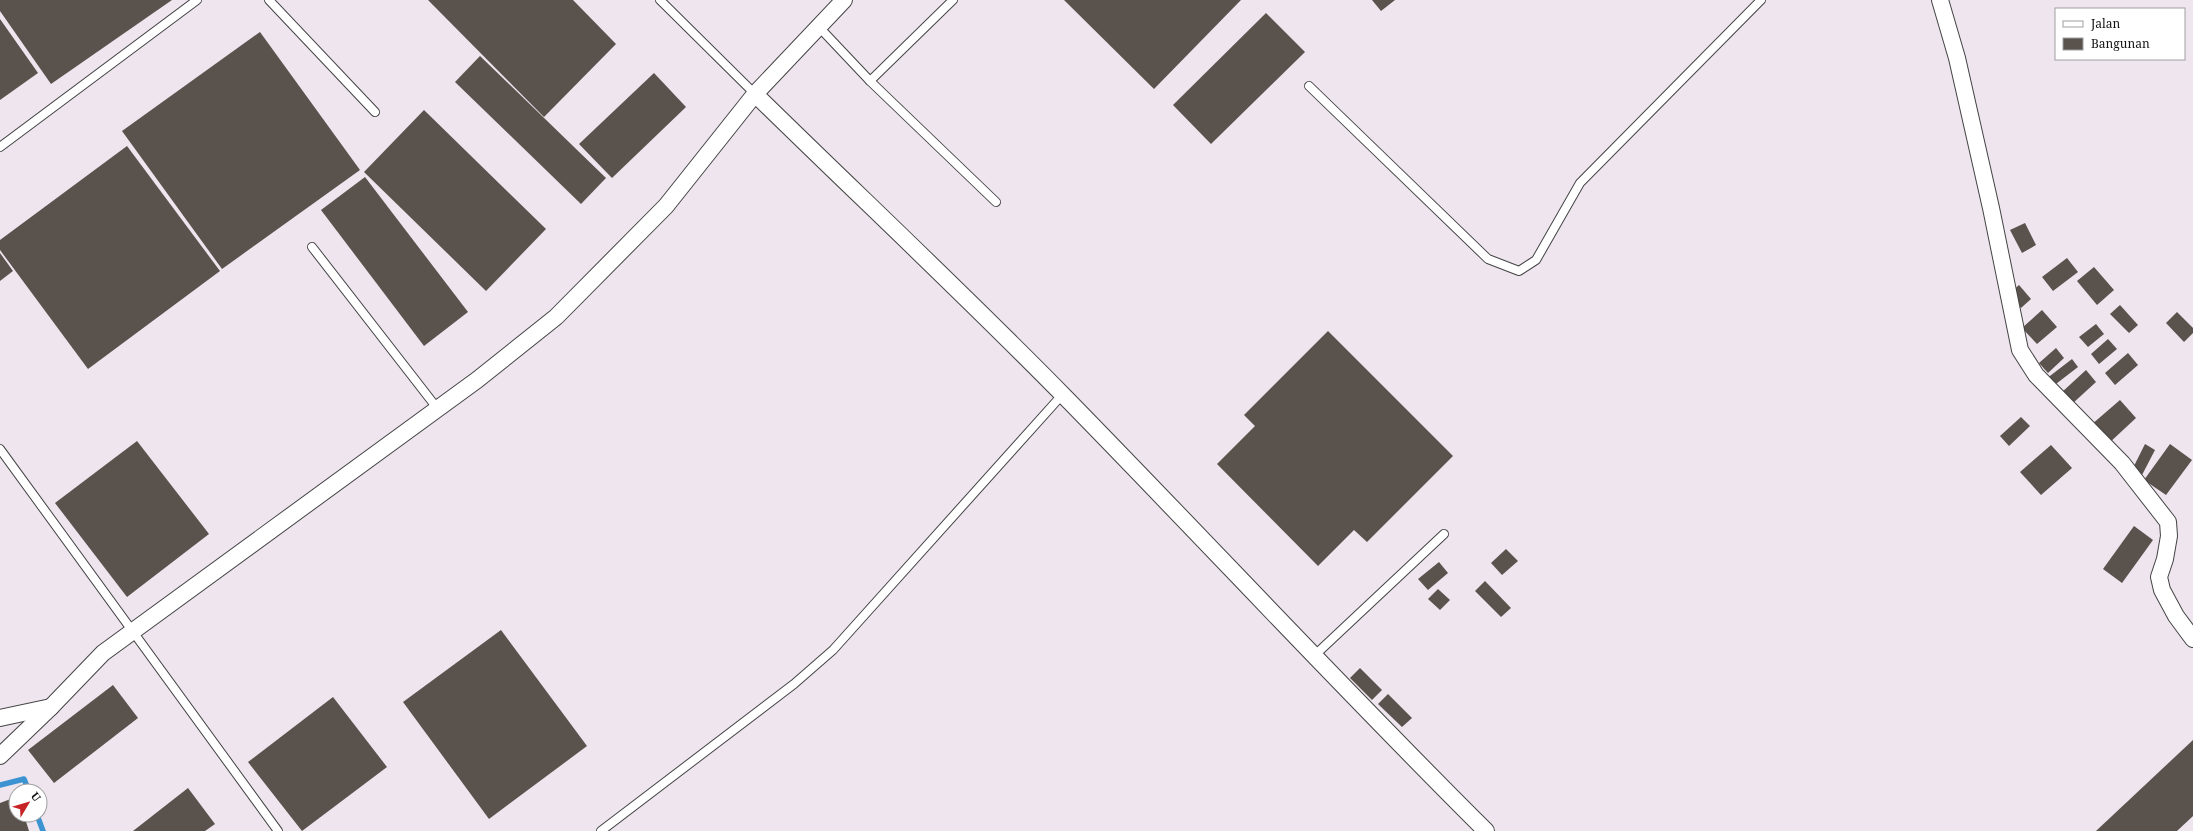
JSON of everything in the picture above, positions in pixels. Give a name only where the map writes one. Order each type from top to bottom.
[{"type":"street","points":[[0,756],[51,707],[103,653],[477,380],[556,317],[666,206],[755,94],[844,0]]},
{"type":"street","points":[[1940,0],[1957,58],[1991,208],[2020,350],[2036,375],[2122,463],[2168,522],[2168,543],[2160,577],[2162,590],[2176,616],[2193,639]]},
{"type":"street","points":[[755,94],[1062,395],[1315,655],[1408,753],[1486,831]]},
{"type":"street","points":[[0,718],[51,707]]},
{"type":"lane","points":[[0,147],[197,0]]},
{"type":"lane","points":[[269,0],[375,112]]},
{"type":"lane","points":[[660,0],[755,94]]},
{"type":"lane","points":[[870,81],[953,0]]},
{"type":"lane","points":[[1309,86],[1488,259],[1519,271],[1536,260],[1580,183],[1761,0]]},
{"type":"lane","points":[[818,26],[870,81],[996,202]]},
{"type":"lane","points":[[312,248],[438,408]]},
{"type":"lane","points":[[601,831],[794,684],[833,650],[1062,395]]},
{"type":"lane","points":[[0,449],[278,831]]},
{"type":"lane","points":[[1315,655],[1444,534]]},
{"type":"shaded area","points":[[0,0],[2193,0],[2193,831],[0,831]]},
{"type":"building","points":[[0,0],[172,0],[51,84],[0,11]]},
{"type":"building","points":[[428,0],[573,0],[616,44],[544,117]]},
{"type":"building","points":[[1064,0],[1241,0],[1154,89]]},
{"type":"building","points":[[1372,0],[1395,0],[1381,11]]},
{"type":"building","points":[[1266,13],[1305,52],[1211,144],[1173,105]]},
{"type":"building","points":[[0,19],[38,73],[0,100]]},
{"type":"building","points":[[260,32],[360,170],[222,269],[122,131]]},
{"type":"building","points":[[480,56],[606,178],[581,204],[455,82]]},
{"type":"building","points":[[654,73],[686,107],[612,178],[579,144]]},
{"type":"building","points":[[424,110],[546,229],[486,291],[364,172]]},
{"type":"building","points":[[127,146],[220,271],[88,369],[0,250],[0,240]]},
{"type":"building","points":[[365,177],[468,312],[424,346],[321,210]]},
{"type":"building","points":[[2025,223],[2036,245],[2022,253],[2010,230]]},
{"type":"building","points":[[0,253],[13,271],[0,281]]},
{"type":"building","points":[[2067,258],[2078,272],[2053,291],[2042,277]]},
{"type":"building","points":[[2094,267],[2114,290],[2097,305],[2077,281]]},
{"type":"building","points":[[2019,285],[2031,299],[2021,308],[2009,294]]},
{"type":"building","points":[[2120,305],[2138,325],[2129,333],[2110,314]]},
{"type":"building","points":[[2042,310],[2057,327],[2037,344],[2022,328]]},
{"type":"building","points":[[2177,312],[2193,328],[2193,333],[2184,342],[2166,323]]},
{"type":"building","points":[[2096,324],[2104,334],[2088,347],[2079,337]]},
{"type":"building","points":[[1328,331],[1453,456],[1367,542],[1354,530],[1318,566],[1217,464],[1255,426],[1244,415]]},
{"type":"building","points":[[2108,339],[2117,349],[2099,364],[2091,354]]},
{"type":"building","points":[[2056,348],[2064,358],[2048,373],[2039,363]]},
{"type":"building","points":[[2128,353],[2138,365],[2115,385],[2105,373]]},
{"type":"building","points":[[2072,359],[2078,367],[2052,387],[2046,379]]},
{"type":"building","points":[[2086,370],[2096,382],[2072,404],[2061,393]]},
{"type":"building","points":[[2120,400],[2136,418],[2108,444],[2091,425]]},
{"type":"building","points":[[2021,417],[2030,426],[2009,446],[2000,436]]},
{"type":"building","points":[[137,441],[209,534],[127,597],[55,503]]},
{"type":"building","points":[[2145,444],[2155,450],[2142,475],[2132,470]]},
{"type":"building","points":[[2170,444],[2192,460],[2166,495],[2144,480]]},
{"type":"building","points":[[2051,445],[2072,468],[2041,495],[2020,472]]},
{"type":"building","points":[[2134,526],[2153,540],[2122,583],[2103,569]]},
{"type":"building","points":[[1506,549],[1518,561],[1502,575],[1491,563]]},
{"type":"building","points":[[1439,562],[1448,573],[1428,590],[1418,579]]},
{"type":"building","points":[[1485,581],[1511,608],[1501,617],[1475,591]]},
{"type":"building","points":[[1438,589],[1450,600],[1440,610],[1428,599]]},
{"type":"building","points":[[501,630],[587,746],[489,819],[403,702]]},
{"type":"building","points":[[1360,668],[1382,690],[1372,700],[1350,678]]},
{"type":"building","points":[[113,685],[138,718],[54,783],[28,750]]},
{"type":"building","points":[[1388,694],[1412,718],[1402,727],[1378,704]]},
{"type":"building","points":[[333,697],[387,767],[302,831],[248,762]]},
{"type":"building","points":[[2193,740],[2193,816],[2177,831],[2096,831]]},
{"type":"building","points":[[188,788],[215,824],[205,831],[133,831]]},
{"type":"building","points":[[8,800],[8,823],[26,823],[29,831],[0,831],[0,803]]},
{"type":"waterway","points":[[8,783],[24,779],[26,783]]},
{"type":"waterway","points":[[0,785],[8,783]]},
{"type":"waterway","points":[[40,823],[43,831]]}]
